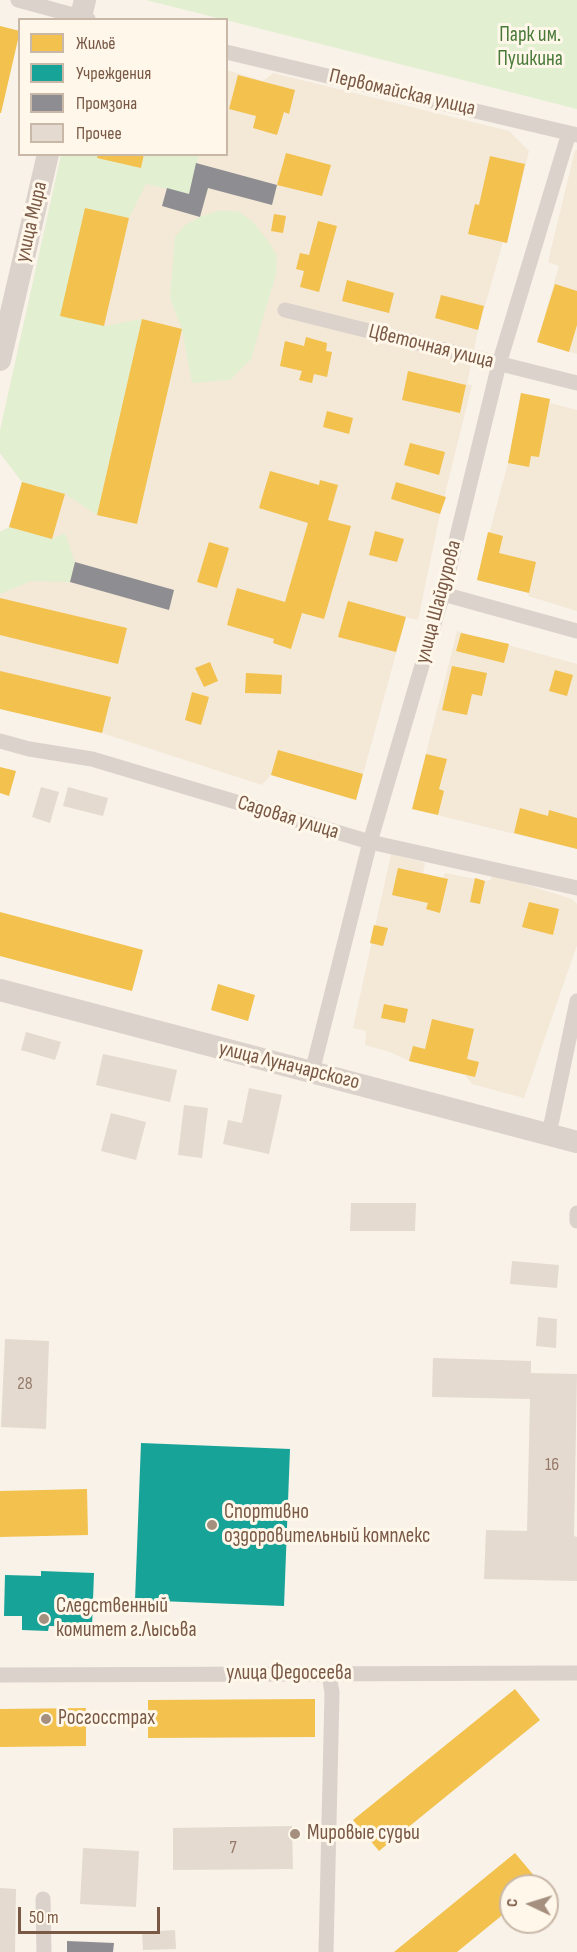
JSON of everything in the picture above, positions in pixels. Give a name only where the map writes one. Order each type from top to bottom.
[{"type":"street","points":[[18,0],[84,14]]},
{"type":"street","name":"Первомайская улица","points":[[228,52],[573,134]]},
{"type":"street","name":"улица Шайдурова","points":[[312,1072],[369,842],[443,594],[499,364],[573,134]]},
{"type":"street","name":"улица Мира","points":[[0,360],[48,156]]},
{"type":"street","name":"Цветочная улица","points":[[285,310],[577,383]]},
{"type":"street","points":[[443,594],[577,631]]},
{"type":"street","name":"Садовая улица","points":[[0,741],[29,749],[92,759],[369,842],[577,888]]},
{"type":"street","name":"улица Луначарского","points":[[0,990],[577,1143]]},
{"type":"street","points":[[549,1134],[577,1000]]},
{"type":"street","points":[[577,1213],[577,1221]]},
{"type":"street","name":"улица Федосеева","points":[[0,1675],[577,1673]]},
{"type":"street","points":[[326,1952],[332,1693],[329,1674]]},
{"type":"street","points":[[43,1899],[44,1952]]},
{"type":"shaded area","points":[[228,70],[263,81],[273,73],[509,131],[529,151],[507,243],[503,242],[478,330],[467,384],[472,385],[440,514],[418,620],[406,617],[356,800],[271,775],[262,785],[102,733],[0,709],[0,532],[9,527],[22,482],[0,453],[0,431],[61,156],[228,156]]},
{"type":"shaded area","points":[[575,150],[577,150],[577,354],[537,342],[559,266],[548,262]]},
{"type":"shaded area","points":[[521,393],[550,399],[550,403],[577,410],[577,611],[528,596],[529,593],[477,580],[508,463]]},
{"type":"shaded area","points":[[457,631],[577,664],[577,849],[412,809]]},
{"type":"shaded area","points":[[391,854],[425,863],[423,873],[443,878],[445,873],[485,881],[491,880],[492,874],[572,899],[577,904],[577,945],[524,1098],[472,1084],[465,1075],[409,1061],[390,1052],[365,1045],[366,1031],[353,1028]]},
{"type":"green space","name":"Парк им. Пушкина","points":[[146,0],[577,0],[577,109],[228,21],[228,18],[218,18]]},
{"type":"green space","points":[[61,156],[98,156],[98,158],[141,168],[144,156],[199,156],[189,194],[146,184],[129,218],[85,208],[104,326],[142,319],[97,515],[65,494],[22,482],[0,453],[0,431]]},
{"type":"green space","points":[[218,211],[238,211],[253,222],[277,256],[276,274],[251,359],[230,380],[192,383],[182,329],[170,298],[175,237],[185,225]]},
{"type":"green space","points":[[9,527],[52,539],[65,533],[75,562],[70,582],[31,581],[0,594],[0,532]]},
{"type":"building: Жильё","points":[[0,26],[18,30],[18,40],[0,113]]},
{"type":"building: Жильё","points":[[238,75],[295,90],[289,114],[284,112],[277,135],[253,128],[256,116],[229,109]]},
{"type":"building: Жильё","points":[[286,153],[331,165],[322,196],[277,185]]},
{"type":"building: Жильё","points":[[98,156],[144,156],[141,168],[97,158]]},
{"type":"building: Жильё","points":[[490,156],[525,164],[507,243],[468,234],[475,204],[479,205]]},
{"type":"building: Жильё","points":[[85,208],[129,218],[104,326],[60,316]]},
{"type":"building: Жильё","points":[[274,214],[286,216],[283,233],[271,231]]},
{"type":"building: Жильё","points":[[318,221],[337,226],[319,292],[300,287],[304,271],[296,269],[300,253],[309,255]]},
{"type":"building: Жильё","points":[[347,280],[394,293],[389,313],[342,301]]},
{"type":"building: Жильё","points":[[555,284],[577,291],[577,325],[569,352],[537,342]]},
{"type":"building: Жильё","points":[[441,295],[484,306],[478,330],[435,318]]},
{"type":"building: Жильё","points":[[142,319],[182,329],[137,524],[97,515]]},
{"type":"building: Жильё","points":[[306,337],[327,343],[326,351],[332,352],[327,377],[314,374],[312,383],[299,380],[302,371],[280,366],[285,341],[304,346]]},
{"type":"building: Жильё","points":[[408,371],[466,385],[460,413],[402,400]]},
{"type":"building: Жильё","points":[[521,393],[550,399],[539,457],[531,456],[529,467],[508,463]]},
{"type":"building: Жильё","points":[[327,411],[353,418],[349,434],[323,427]]},
{"type":"building: Жильё","points":[[410,443],[445,452],[439,475],[404,465]]},
{"type":"building: Жильё","points":[[270,471],[319,485],[320,480],[338,485],[328,520],[351,526],[324,619],[302,613],[291,649],[273,643],[274,639],[227,625],[237,588],[285,602],[308,523],[259,508]]},
{"type":"building: Жильё","points":[[22,482],[65,494],[52,539],[9,527]]},
{"type":"building: Жильё","points":[[396,482],[446,497],[440,514],[391,499]]},
{"type":"building: Жильё","points":[[375,531],[404,539],[397,562],[369,555]]},
{"type":"building: Жильё","points":[[488,532],[503,536],[499,553],[536,562],[529,593],[477,580]]},
{"type":"building: Жильё","points":[[209,542],[229,548],[217,588],[197,582]]},
{"type":"building: Жильё","points":[[0,598],[127,628],[118,664],[0,635]]},
{"type":"building: Жильё","points":[[348,601],[406,617],[396,652],[338,637]]},
{"type":"building: Жильё","points":[[461,633],[509,644],[504,663],[456,651]]},
{"type":"building: Жильё","points":[[210,662],[218,681],[204,687],[195,668]]},
{"type":"building: Жильё","points":[[452,666],[487,673],[482,696],[472,694],[467,715],[442,710]]},
{"type":"building: Жильё","points":[[555,670],[573,675],[567,696],[549,691]]},
{"type":"building: Жильё","points":[[0,671],[111,697],[102,733],[0,709]]},
{"type":"building: Жильё","points":[[246,673],[282,675],[281,694],[245,693]]},
{"type":"building: Жильё","points":[[192,692],[209,697],[201,725],[185,720]]},
{"type":"building: Жильё","points":[[278,750],[363,774],[356,800],[271,775]]},
{"type":"building: Жильё","points":[[426,754],[447,759],[439,789],[444,791],[438,815],[412,809]]},
{"type":"building: Жильё","points":[[0,767],[16,771],[9,796],[0,793]]},
{"type":"building: Жильё","points":[[520,808],[548,816],[549,810],[577,818],[577,849],[514,833]]},
{"type":"building: Жильё","points":[[398,868],[448,879],[440,913],[426,909],[428,903],[392,895]]},
{"type":"building: Жильё","points":[[475,878],[485,881],[480,904],[470,902]]},
{"type":"building: Жильё","points":[[529,902],[559,909],[553,935],[522,927]]},
{"type":"building: Жильё","points":[[0,912],[143,950],[132,991],[0,956]]},
{"type":"building: Жильё","points":[[374,925],[388,928],[383,946],[370,943]]},
{"type":"building: Жильё","points":[[218,984],[255,995],[248,1021],[211,1010]]},
{"type":"building: Жильё","points":[[384,1004],[408,1009],[405,1023],[381,1018]]},
{"type":"building: Жильё","points":[[432,1019],[474,1029],[467,1059],[479,1062],[475,1077],[409,1061],[413,1046],[425,1049]]},
{"type":"building: Жильё","points":[[87,1489],[88,1535],[0,1537],[0,1491]]},
{"type":"building: Жильё","points":[[515,1689],[540,1720],[379,1851],[353,1820]]},
{"type":"building: Жильё","points":[[315,1699],[315,1737],[148,1738],[148,1700]]},
{"type":"building: Жильё","points":[[86,1708],[86,1746],[0,1747],[0,1709]]},
{"type":"building: Жильё","points":[[515,1853],[533,1874],[499,1874],[499,1918],[457,1952],[394,1952]]},
{"type":"building: Учреждения","name":"Спортивно оздоровительный комплекс","points":[[141,1443],[290,1449],[284,1606],[135,1600]]},
{"type":"building: Учреждения","points":[[41,1571],[94,1573],[92,1627],[49,1626],[48,1631],[22,1630],[22,1616],[4,1616],[5,1575],[41,1576]]},
{"type":"building: Промзона","points":[[196,163],[277,185],[272,205],[208,188],[200,217],[162,206],[167,188],[189,194]]},
{"type":"building: Промзона","points":[[75,562],[174,590],[169,610],[70,582]]},
{"type":"building: Промзона","points":[[67,1941],[114,1943],[113,1952],[67,1952]]},
{"type":"building: Прочее","points":[[41,787],[59,792],[50,823],[32,817]]},
{"type":"building: Прочее","points":[[68,787],[108,798],[103,816],[63,806]]},
{"type":"building: Прочее","points":[[26,1032],[61,1042],[55,1060],[21,1050]]},
{"type":"building: Прочее","points":[[103,1054],[177,1070],[170,1102],[96,1085]]},
{"type":"building: Прочее","points":[[249,1088],[282,1095],[269,1154],[223,1144],[228,1120],[242,1123]]},
{"type":"building: Прочее","points":[[184,1105],[208,1108],[202,1158],[178,1155]]},
{"type":"building: Прочее","points":[[111,1113],[146,1122],[136,1160],[101,1151]]},
{"type":"building: Прочее","points":[[351,1203],[416,1203],[415,1231],[350,1231]]},
{"type":"building: Прочее","points":[[512,1261],[559,1265],[557,1288],[510,1284]]},
{"type":"building: Прочее","points":[[538,1317],[557,1319],[556,1348],[536,1346]]},
{"type":"building: Прочее","points":[[5,1339],[49,1341],[46,1429],[1,1427]]},
{"type":"building: Прочее","points":[[433,1358],[531,1361],[531,1373],[577,1374],[574,1536],[577,1537],[577,1581],[484,1579],[486,1530],[527,1531],[530,1399],[432,1397]]},
{"type":"building: Прочее","points":[[292,1826],[293,1869],[173,1870],[173,1828]]},
{"type":"building: Прочее","points":[[83,1848],[139,1851],[136,1907],[80,1904]]},
{"type":"building: Прочее","points":[[0,1888],[16,1889],[15,1952],[0,1952]]},
{"type":"building: Прочее","points":[[175,1930],[176,1949],[143,1950],[142,1932]]},
{"type":"place","name":"Спортивно оздоровительный комплекс","points":[[212,1525]]},
{"type":"place","name":"Следственный комитет г.Лысьва","points":[[44,1619]]},
{"type":"place","name":"Росгосстрах","points":[[46,1719]]},
{"type":"place","name":"Мировые судьи","points":[[295,1834]]}]
